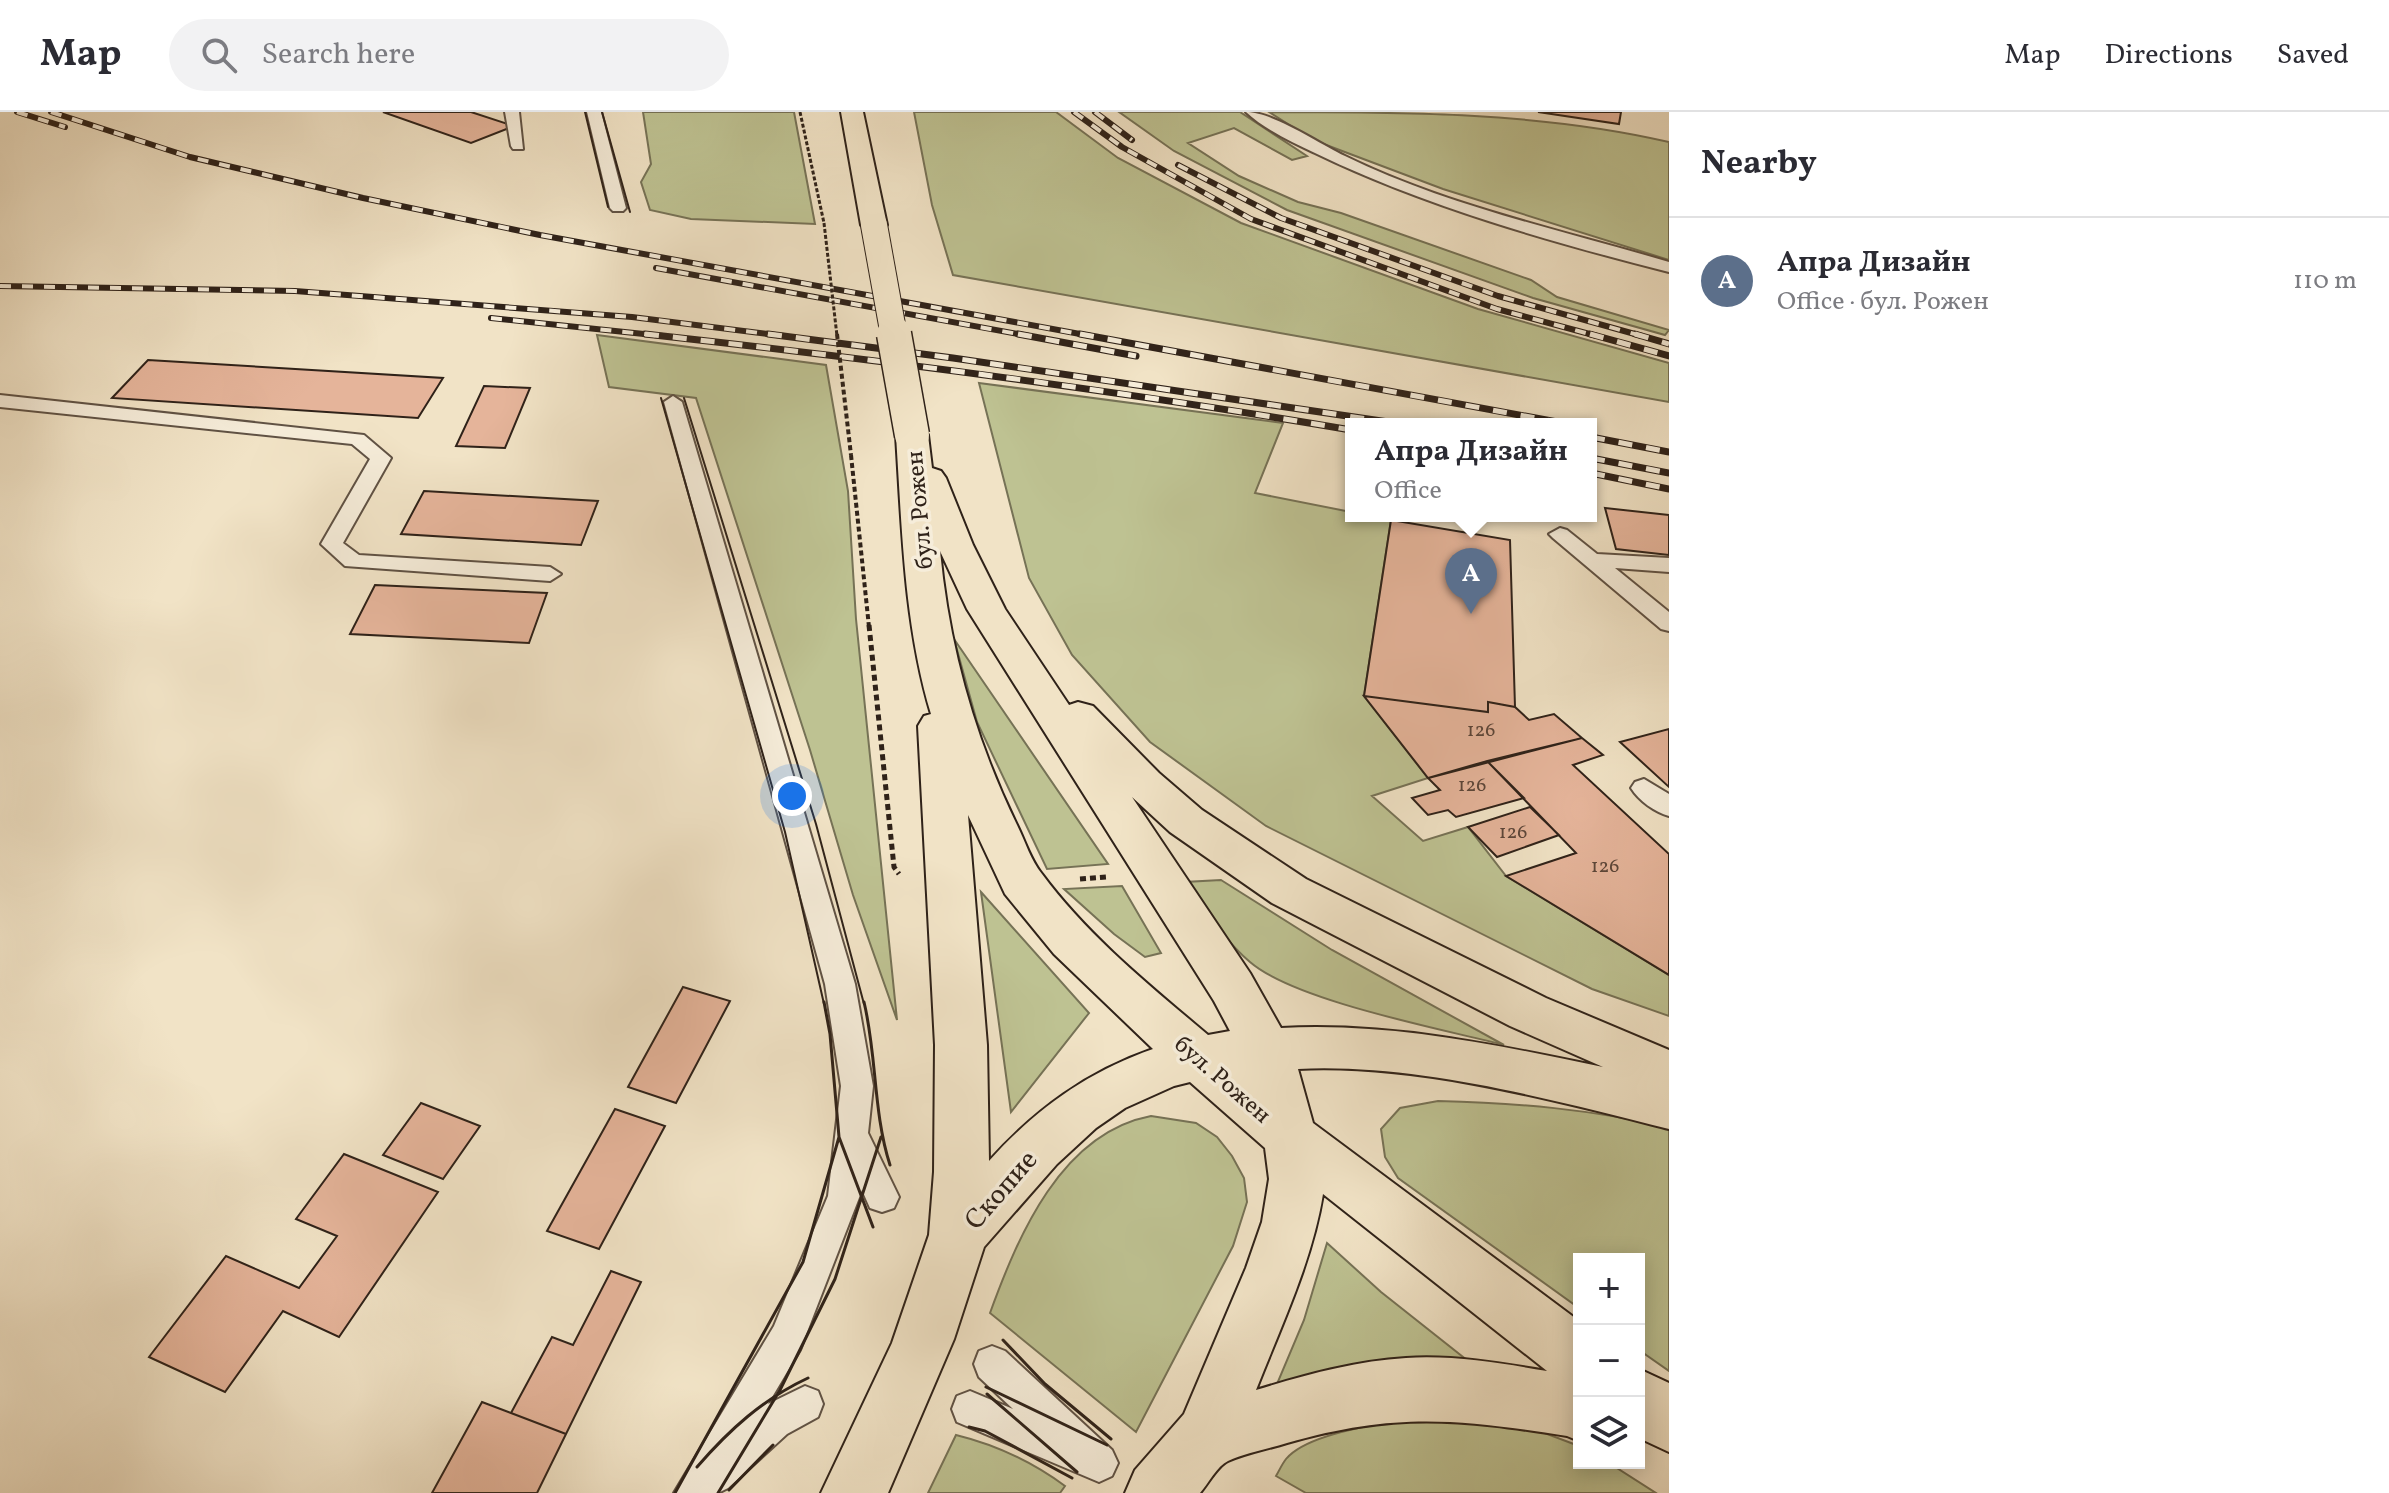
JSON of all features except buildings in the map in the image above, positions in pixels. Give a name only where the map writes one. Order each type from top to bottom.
[{"type":"main road","name":"бул. Рожен","points":[[827,112],[863,172]]},
{"type":"main road","name":"бул. Рожен","points":[[852,112],[912,435],[923,569],[933,640],[950,710],[974,781],[1021,882],[1071,941],[1141,1008],[1290,1137]]},
{"type":"main road","name":"бул. Рожен","points":[[863,172],[877,112]]},
{"type":"main road","name":"бул. Рожен","points":[[912,435],[960,556],[1001,631],[1232,987],[1266,1049],[1290,1137]]},
{"type":"main road","points":[[1001,631],[1144,784],[1186,821],[1260,873],[1361,929],[1514,1005],[1669,1073]]},
{"type":"main road","points":[[933,640],[963,1079],[965,1156],[958,1236]]},
{"type":"main road","name":"Скопие","points":[[854,1493],[914,1366],[958,1236],[1036,1146],[1107,1091],[1164,1068],[1200,1058],[1266,1049],[1345,1050],[1436,1056],[1570,1081],[1669,1106]]},
{"type":"main road","points":[[1290,1137],[1573,1353]]},
{"type":"main road","points":[[1158,1493],[1206,1436],[1257,1316],[1290,1222],[1297,1179],[1290,1137]]},
{"type":"main road","points":[[1206,1436],[1319,1403],[1387,1390],[1475,1390],[1573,1408]]},
{"type":"main road","points":[[1645,1404],[1669,1421]]},
{"type":"main road","points":[[1645,1439],[1669,1449]]},
{"type":"lane","points":[[512,112],[518,146]]},
{"type":"lane","points":[[594,112],[618,208]]},
{"type":"lane","points":[[1253,112],[1311,146],[1378,176],[1669,267]]},
{"type":"lane","points":[[0,401],[357,439],[381,458],[332,544],[353,561],[550,574]]},
{"type":"lane","points":[[673,402],[840,984],[857,1086],[845,1196],[787,1338],[694,1493]]},
{"type":"lane","points":[[1560,534],[1669,624]]},
{"type":"lane","points":[[1591,560],[1669,565]]},
{"type":"lane","points":[[1644,788],[1669,807]]},
{"type":"lane","points":[[852,1133],[882,1197]]},
{"type":"lane","points":[[970,1409],[1099,1463],[992,1364]]},
{"type":"lane","points":[[694,1493],[774,1421],[805,1404]]},
{"type":"path","points":[[800,112],[824,223],[894,867],[901,878]]},
{"type":"green space","points":[[643,112],[794,112],[815,224],[691,219],[650,210],[641,182],[651,164]]},
{"type":"green space","points":[[914,112],[1056,112],[1118,158],[1241,223],[1478,309],[1669,363],[1669,402],[953,275],[932,205]]},
{"type":"green space","points":[[1119,112],[1240,112],[1307,156],[1292,160],[1234,128],[1188,143],[1239,176],[1298,202],[1341,213],[1531,280],[1557,297],[1669,330],[1665,335],[1533,298],[1287,210],[1174,151]]},
{"type":"green space","points":[[1269,112],[1521,119],[1669,142],[1669,260],[1443,189],[1313,140]]},
{"type":"green space","points":[[597,335],[826,365],[848,491],[856,619],[897,1020],[853,895],[810,750],[696,398],[609,387]]},
{"type":"green space","points":[[979,383],[1283,423],[1255,493],[1345,511],[1345,522],[1391,522],[1364,696],[1428,778],[1372,796],[1423,841],[1468,827],[1506,876],[1669,975],[1669,1016],[1592,989],[1266,826],[1150,742],[1072,655],[1029,578]]},
{"type":"green space","points":[[954,639],[1108,864],[1047,869],[977,722]]},
{"type":"green space","points":[[1221,880],[1332,950],[1504,1045],[1371,1012],[1300,989],[1271,976],[1250,962],[1232,944],[1185,882]]},
{"type":"green space","points":[[1122,886],[1161,953],[1145,957],[1064,889]]},
{"type":"green space","points":[[981,892],[1089,1013],[1011,1112]]},
{"type":"green space","points":[[1438,1101],[1496,1103],[1612,1116],[1669,1128],[1669,1371],[1645,1354],[1645,1253],[1573,1253],[1573,1304],[1398,1178],[1385,1157],[1381,1129],[1400,1108]]},
{"type":"green space","points":[[1151,1116],[1196,1123],[1217,1137],[1244,1178],[1247,1202],[1233,1246],[1136,1432],[990,1313],[1030,1221],[1047,1192],[1068,1166],[1092,1143],[1119,1126]]},
{"type":"green space","points":[[1327,1243],[1381,1292],[1482,1372],[1274,1391],[1304,1320]]},
{"type":"green space","points":[[1406,1420],[1526,1426],[1573,1444],[1573,1469],[1618,1469],[1656,1493],[1306,1493],[1276,1476],[1286,1459],[1309,1443],[1377,1424]]},
{"type":"green space","points":[[956,1435],[1013,1455],[1065,1486],[1060,1493],[928,1493]]},
{"type":"tram line","points":[[585,112],[608,207]]},
{"type":"tram line","points":[[602,112],[630,212]]},
{"type":"tram line","points":[[661,398],[785,832],[824,1004]]},
{"type":"tram line","points":[[684,398],[816,824],[864,1004]]},
{"type":"tram line","points":[[824,1002],[830,1034],[839,1137]]},
{"type":"tram line","points":[[864,1002],[881,1125],[890,1165]]},
{"type":"tram line","points":[[675,1493],[803,1262],[839,1137]]},
{"type":"tram line","points":[[839,1137],[862,1197]]},
{"type":"tram line","points":[[862,1197],[881,1137]]},
{"type":"tram line","points":[[777,1396],[835,1279],[862,1197]]},
{"type":"tram line","points":[[862,1197],[873,1227]]},
{"type":"tram line","points":[[1003,1340],[1045,1384],[1111,1439]]},
{"type":"tram line","points":[[777,1396],[808,1378]]},
{"type":"tram line","points":[[986,1387],[1107,1445]]},
{"type":"tram line","points":[[987,1394],[1077,1472]]},
{"type":"tram line","points":[[697,1467],[748,1416],[777,1396]]},
{"type":"tram line","points":[[718,1493],[777,1396]]},
{"type":"tram line","points":[[969,1427],[985,1431],[1072,1478]]},
{"type":"tram line","points":[[729,1490],[773,1445]]},
{"type":"railway","points":[[17,112],[65,127]]},
{"type":"railway","points":[[51,112],[190,157],[363,198],[540,235],[1091,336]]},
{"type":"railway","points":[[1074,112],[1122,147],[1251,219],[1497,309],[1597,336]]},
{"type":"railway","points":[[1095,112],[1132,140]]},
{"type":"railway","points":[[1178,165],[1281,218],[1498,296],[1638,335]]},
{"type":"railway","points":[[656,268],[1029,336]]},
{"type":"railway","points":[[0,286],[295,291],[632,317],[768,334]]},
{"type":"railway","points":[[491,318],[659,336]]},
{"type":"railway","points":[[645,334],[659,336]]},
{"type":"railway","points":[[768,334],[784,336]]},
{"type":"railway","points":[[768,334],[1361,418]]},
{"type":"railway","points":[[1018,334],[1136,356]]},
{"type":"railway","points":[[1080,334],[1535,418]]},
{"type":"railway","points":[[1590,334],[1669,356]]},
{"type":"railway","points":[[1638,335],[1669,344]]},
{"type":"railway","points":[[659,336],[663,336]]},
{"type":"railway","points":[[659,336],[999,377],[1345,429]]},
{"type":"railway","points":[[1597,438],[1669,452]]},
{"type":"railway","points":[[1597,459],[1669,473]]},
{"type":"railway","points":[[1597,474],[1669,489]]},
{"type":"place","name":"Апра Дизайн","points":[[1471,614]]}]
